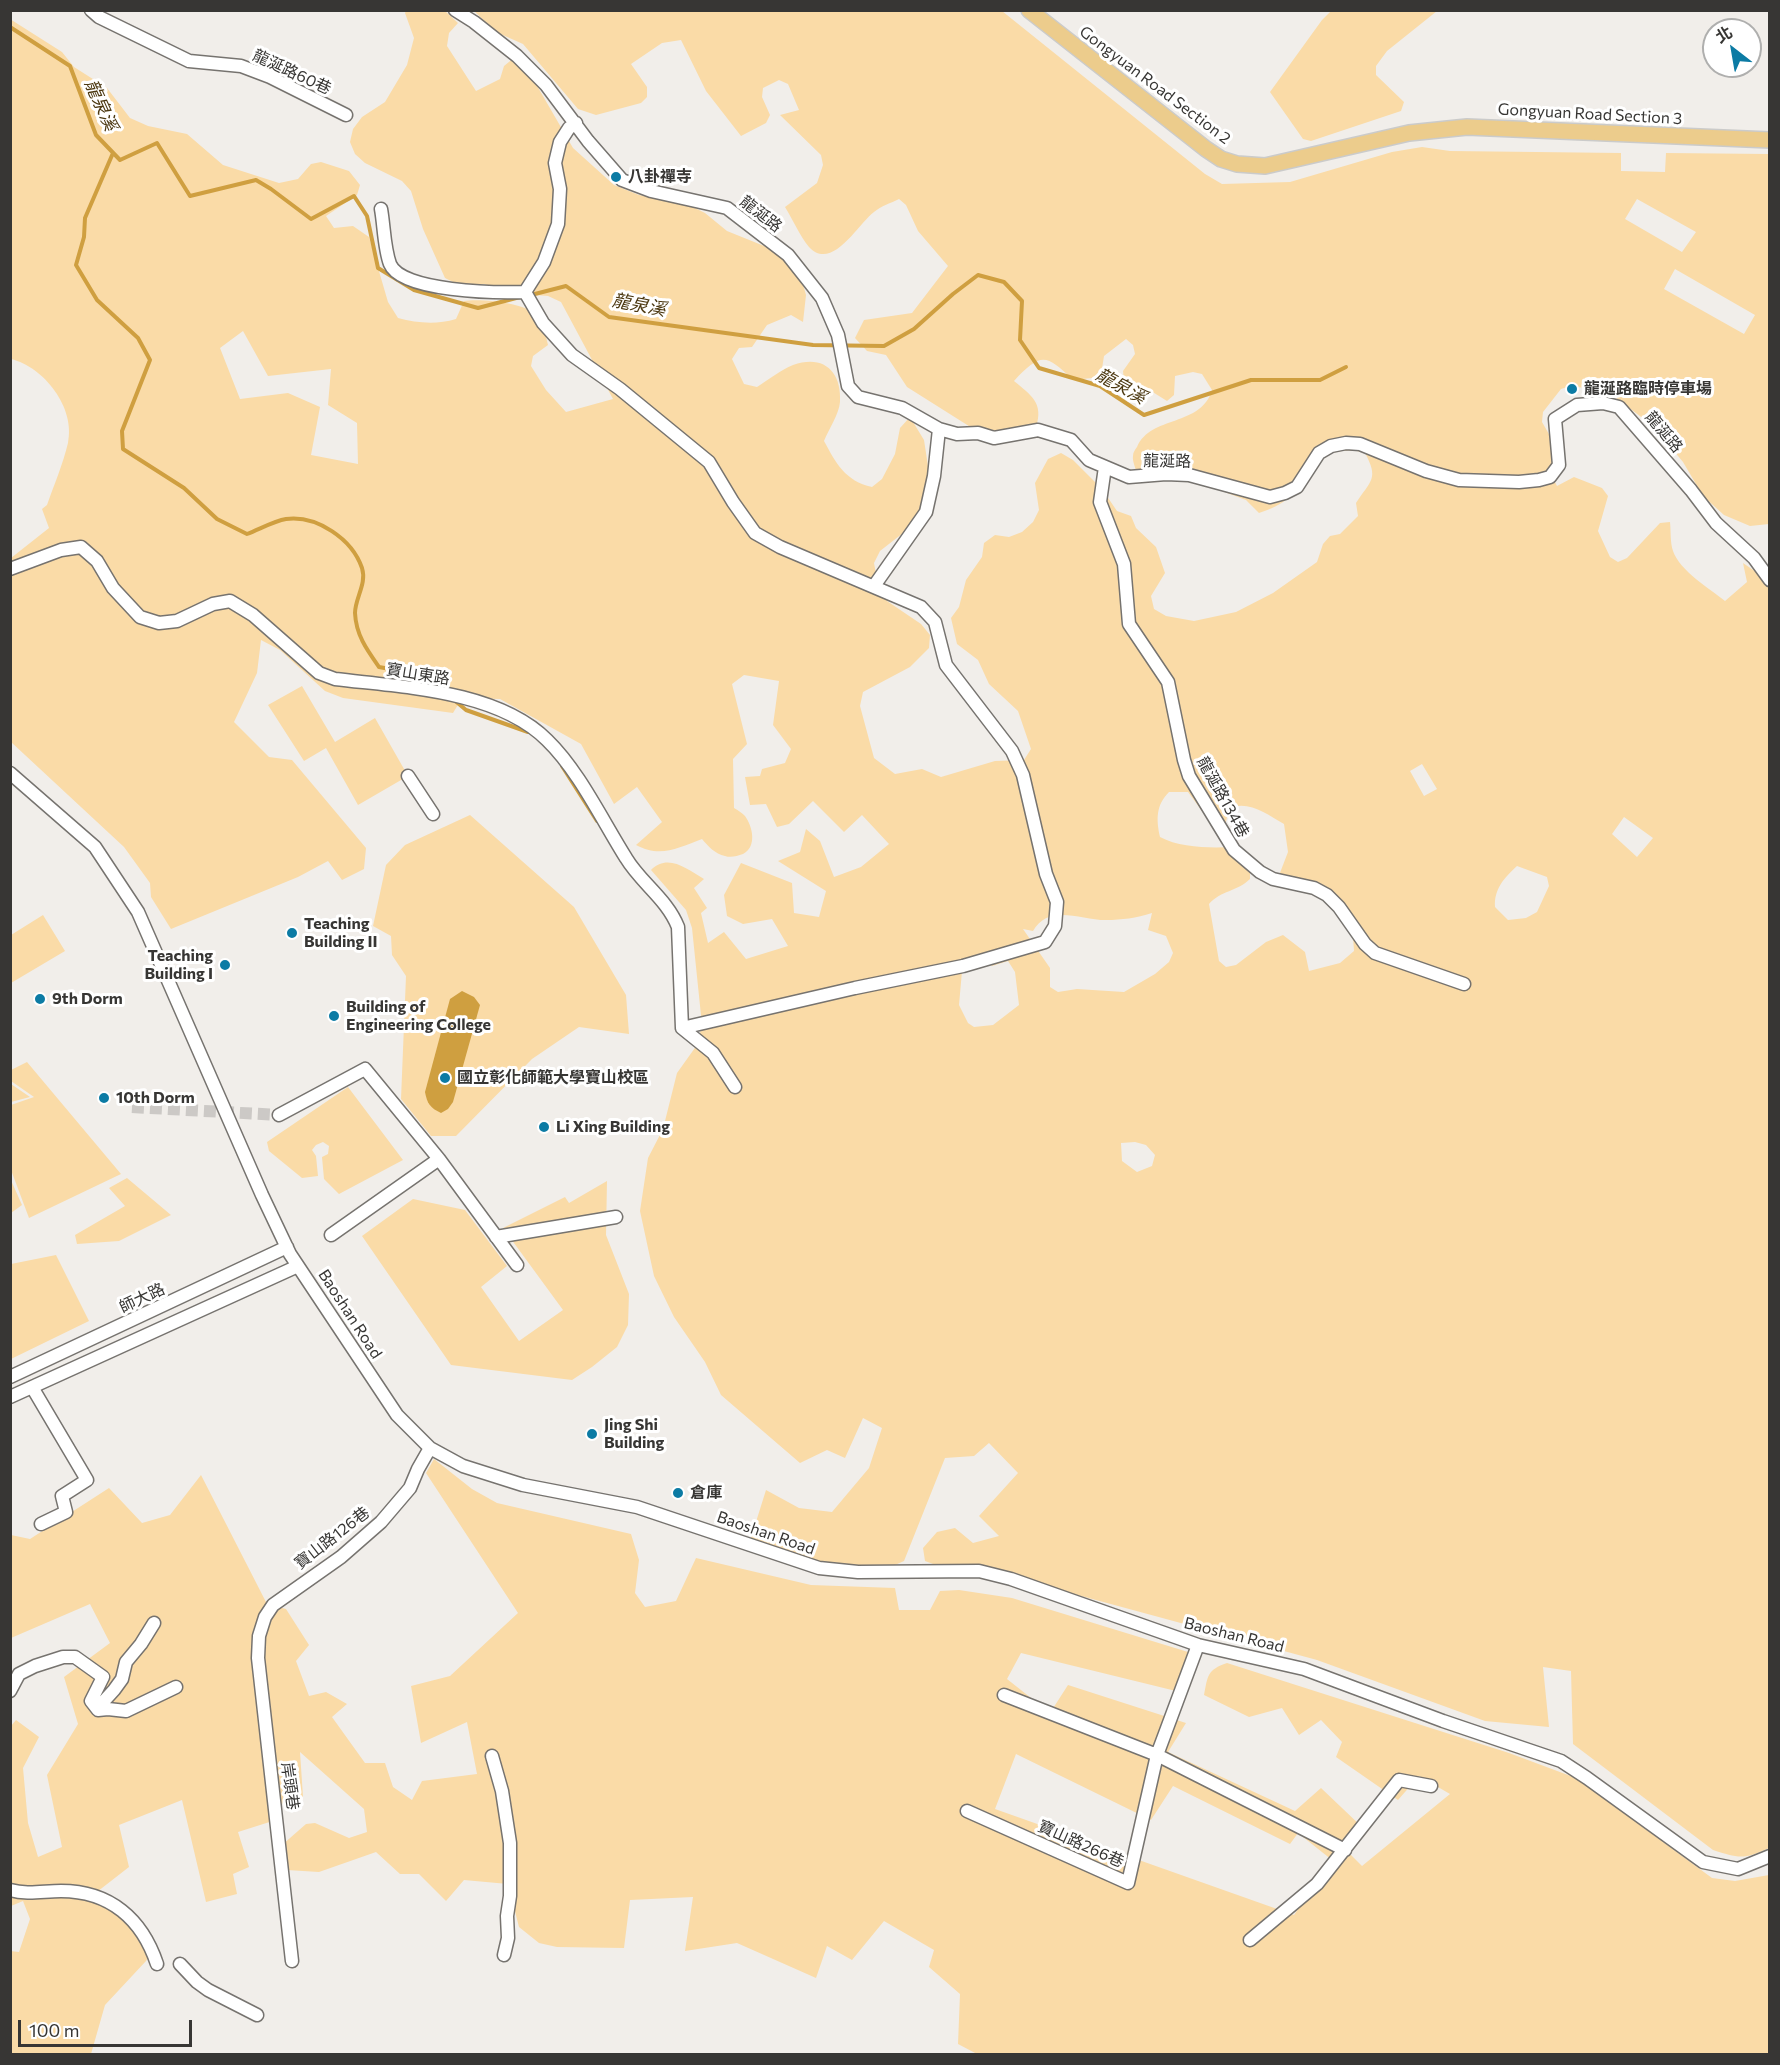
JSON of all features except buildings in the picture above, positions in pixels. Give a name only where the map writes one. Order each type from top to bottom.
[{"type":"main road","name":"Gongyuan Road Section 2","points":[[1029,10],[1221,159],[1237,164],[1265,166],[1409,133]]},
{"type":"main road","name":"Gongyuan Road Section 3","points":[[1409,133],[1467,127],[1770,140]]},
{"type":"street","name":"龍涎路60巷","points":[[91,10],[99,17],[189,61],[241,66],[346,116]]},
{"type":"street","name":"龍涎路","points":[[455,10],[518,56],[546,85],[588,141],[622,180],[651,191],[727,208],[788,255],[822,298],[838,335],[848,386],[858,397],[902,408],[939,429],[957,434],[978,433],[994,438],[1038,430],[1071,440],[1089,460],[1129,477],[1189,475],[1270,497],[1285,494],[1297,487],[1319,453],[1331,446],[1346,443],[1360,444],[1426,471],[1459,480],[1519,482],[1550,477],[1559,465],[1555,419],[1577,405],[1603,403],[1620,407],[1716,523],[1754,558],[1770,580]]},
{"type":"street","points":[[525,292],[544,262],[558,224],[560,189],[555,163],[561,142],[576,123]]},
{"type":"street","points":[[381,209],[390,265],[400,275],[438,288],[487,293],[525,292]]},
{"type":"street","points":[[525,292],[543,323],[572,355],[620,389],[709,462],[755,533],[780,547],[921,607],[935,622],[946,665],[1012,751],[1023,776],[1046,874],[1057,902],[1055,926],[1045,942],[963,966],[682,1028]]},
{"type":"street","points":[[874,586],[926,512],[934,476],[939,429]]},
{"type":"street","name":"龍涎路134巷","points":[[1105,467],[1100,502],[1124,564],[1129,624],[1168,682],[1189,776],[1234,850],[1260,872],[1273,879],[1314,888],[1327,895],[1339,907],[1365,944],[1375,953],[1464,984]]},
{"type":"street","name":"寶山東路","points":[[10,569],[61,550],[81,547],[97,561],[113,588],[140,616],[159,624],[177,621],[213,604],[230,601],[253,615],[319,673],[335,679],[436,691],[488,705],[523,720],[548,740],[572,770],[628,862],[673,913],[678,927],[682,1028]]},
{"type":"street","name":"Baoshan Road","points":[[10,773],[95,847],[138,912],[287,1247],[397,1415],[430,1448],[463,1466],[523,1485],[637,1507],[819,1568],[858,1572],[980,1571],[1022,1582],[1198,1645],[1305,1669],[1443,1721],[1561,1761],[1703,1862],[1738,1869],[1770,1856]]},
{"type":"street","points":[[408,776],[433,814]]},
{"type":"street","points":[[682,1028],[713,1053],[735,1087]]},
{"type":"street","points":[[279,1115],[365,1069],[439,1159],[516,1265]]},
{"type":"street","points":[[332,1235],[439,1159]]},
{"type":"street","points":[[496,1238],[616,1217]]},
{"type":"street","name":"師大路","points":[[10,1377],[287,1247]]},
{"type":"street","points":[[10,1397],[298,1266]]},
{"type":"street","points":[[32,1387],[87,1480],[62,1496],[66,1512],[41,1524]]},
{"type":"street","name":"寶山路126巷","points":[[265,1617],[273,1605],[341,1557],[381,1522],[410,1488],[430,1448]]},
{"type":"street","name":"岸頭巷","points":[[265,1617],[259,1636],[258,1658],[292,1961]]},
{"type":"street","points":[[95,1706],[104,1701],[122,1679],[126,1662],[154,1623]]},
{"type":"street","name":"寶山路266巷","points":[[967,1811],[1128,1883],[1157,1755],[1198,1645]]},
{"type":"street","points":[[10,1691],[19,1674],[63,1657],[75,1657],[103,1677],[91,1701],[98,1710],[126,1711],[176,1687]]},
{"type":"street","points":[[1004,1695],[1157,1755],[1345,1850]]},
{"type":"street","points":[[492,1755],[502,1791],[510,1843],[508,1938],[504,1955]]},
{"type":"street","points":[[1250,1940],[1317,1884],[1399,1780],[1431,1786]]},
{"type":"street","points":[[10,1890],[22,1893],[80,1891],[111,1902],[136,1924],[151,1945],[157,1964]]},
{"type":"street","points":[[180,1964],[208,1990],[257,2015]]},
{"type":"shaded area","points":[[1332,10],[1437,11],[1387,51],[1376,66],[1376,75],[1404,102],[1401,111],[1311,141],[1303,139],[1270,92],[1322,20]]},
{"type":"shaded area","points":[[406,11],[445,11],[458,23],[449,33],[447,46],[476,91],[500,79],[504,66],[515,57],[525,65],[573,148],[614,185],[639,195],[681,201],[705,213],[727,231],[779,252],[799,270],[806,295],[803,322],[791,315],[767,325],[752,347],[739,348],[732,359],[744,384],[757,387],[779,372],[804,362],[822,364],[834,374],[840,391],[840,402],[824,441],[837,464],[848,476],[872,487],[882,479],[895,454],[900,428],[910,417],[924,440],[928,466],[935,477],[935,491],[912,526],[880,551],[874,563],[879,590],[887,601],[921,624],[930,635],[929,648],[910,667],[863,692],[860,706],[874,758],[895,774],[922,769],[941,777],[995,761],[1024,760],[1031,749],[1018,711],[989,684],[978,660],[957,644],[951,618],[959,607],[966,580],[982,557],[984,543],[995,535],[1009,537],[1022,532],[1033,522],[1039,510],[1035,483],[1048,459],[1061,453],[1073,460],[1102,489],[1117,511],[1131,516],[1136,528],[1156,547],[1165,573],[1151,596],[1154,609],[1166,616],[1194,621],[1236,612],[1273,593],[1317,562],[1323,544],[1330,536],[1340,534],[1358,516],[1356,503],[1369,484],[1372,474],[1365,453],[1351,450],[1324,456],[1309,467],[1287,498],[1276,506],[1259,513],[1246,500],[1211,487],[1164,476],[1137,474],[1133,455],[1144,437],[1153,430],[1198,410],[1206,402],[1212,390],[1202,374],[1193,372],[1175,376],[1174,395],[1167,401],[1151,391],[1124,381],[1123,371],[1135,354],[1133,345],[1126,339],[1104,356],[1101,375],[1092,378],[1073,380],[1056,365],[1044,360],[1037,361],[1023,372],[1014,381],[1031,395],[1037,406],[1036,427],[990,433],[972,428],[907,387],[886,355],[867,351],[855,338],[864,320],[912,313],[948,266],[918,231],[906,205],[899,199],[874,212],[835,250],[827,254],[818,253],[809,247],[785,207],[817,183],[823,165],[821,155],[780,115],[799,110],[788,84],[779,80],[763,88],[762,97],[770,115],[766,123],[741,136],[706,91],[681,40],[662,43],[631,64],[647,87],[647,97],[641,103],[596,115],[578,109],[523,44],[496,32],[474,11],[1002,11],[1205,174],[1222,184],[1290,182],[1392,152],[1422,147],[1450,151],[1621,153],[1621,171],[1665,172],[1666,153],[1769,154],[1769,524],[1750,526],[1724,515],[1703,496],[1683,462],[1653,426],[1607,391],[1570,386],[1561,389],[1543,412],[1542,422],[1557,448],[1551,474],[1557,486],[1574,477],[1602,488],[1608,496],[1598,531],[1610,557],[1618,562],[1627,558],[1660,523],[1670,522],[1672,548],[1677,558],[1696,579],[1725,601],[1747,582],[1743,563],[1759,574],[1769,576],[1769,1848],[1747,1856],[1729,1855],[1713,1850],[1573,1744],[1571,1671],[1543,1667],[1549,1727],[1485,1721],[1317,1660],[1015,1578],[944,1568],[925,1561],[923,1548],[937,1532],[955,1528],[973,1543],[999,1536],[979,1516],[1018,1473],[989,1443],[974,1456],[945,1458],[904,1561],[886,1569],[822,1565],[750,1541],[766,1490],[799,1508],[832,1512],[869,1468],[882,1428],[863,1418],[845,1458],[827,1450],[800,1463],[721,1395],[705,1362],[674,1317],[654,1276],[640,1211],[648,1158],[663,1129],[677,1073],[697,1045],[702,1025],[692,928],[686,910],[651,870],[664,863],[678,864],[704,879],[694,888],[707,908],[701,913],[708,943],[724,932],[746,959],[788,946],[772,919],[743,924],[727,916],[724,895],[741,863],[792,883],[794,913],[819,917],[826,891],[778,861],[800,852],[806,829],[820,841],[834,877],[861,867],[889,844],[862,815],[844,832],[813,801],[789,824],[777,827],[766,804],[750,805],[745,777],[760,776],[762,769],[785,763],[791,749],[773,725],[779,681],[744,675],[732,684],[747,744],[733,759],[734,808],[745,816],[750,826],[752,842],[750,847],[743,854],[730,857],[715,852],[702,839],[669,850],[653,851],[636,845],[662,822],[637,787],[614,804],[581,744],[500,699],[462,698],[453,713],[343,698],[325,691],[280,650],[261,640],[257,673],[234,722],[269,757],[292,760],[366,848],[364,869],[342,880],[328,861],[298,877],[171,929],[151,897],[150,883],[124,847],[11,742],[11,558],[49,528],[42,509],[47,505],[61,467],[69,430],[67,416],[55,391],[35,371],[11,359],[10,19],[62,52],[74,67],[107,88],[130,118],[148,126],[187,134],[223,165],[279,183],[298,179],[311,164],[321,162],[349,171],[360,185],[357,195],[326,216],[334,228],[353,226],[369,237],[388,302],[398,318],[427,323],[449,321],[456,319],[464,301],[471,300],[493,301],[527,309],[540,318],[548,345],[533,356],[531,366],[546,390],[566,412],[613,399],[561,302],[548,296],[509,293],[484,284],[457,284],[445,278],[423,229],[411,191],[402,181],[365,163],[355,154],[350,142],[353,129],[362,117],[385,102],[407,65],[414,38]],"holes":[[[1637,199],[1696,232],[1682,252],[1625,219]],[[1675,269],[1755,315],[1744,334],[1664,289]],[[243,331],[268,376],[331,369],[328,405],[357,423],[358,464],[311,455],[320,407],[288,393],[240,399],[220,348]],[[1422,764],[1437,789],[1424,796],[1410,771]],[[1169,792],[1188,792],[1216,830],[1225,826],[1229,808],[1236,806],[1258,809],[1284,824],[1288,852],[1278,878],[1339,908],[1352,922],[1354,951],[1340,963],[1309,971],[1305,952],[1283,935],[1266,942],[1236,965],[1226,967],[1219,961],[1209,904],[1218,896],[1250,879],[1250,870],[1233,847],[1186,845],[1160,837],[1158,818],[1162,802]],[[1624,817],[1653,838],[1637,857],[1612,834]],[[1517,866],[1547,877],[1549,886],[1537,912],[1526,918],[1508,920],[1495,907],[1498,889]],[[1152,913],[1148,930],[1166,936],[1173,953],[1169,962],[1155,974],[1124,992],[1077,989],[1058,992],[1050,987],[1050,968],[1023,929],[1033,931],[1040,922],[1056,915],[1106,920]],[[985,956],[992,966],[1008,961],[1015,972],[1019,1005],[993,1025],[974,1027],[968,1023],[959,1005],[962,971]],[[1135,1142],[1146,1145],[1155,1155],[1152,1166],[1137,1172],[1122,1161],[1121,1143]]]},
{"type":"shaded area","points":[[302,686],[335,742],[375,718],[408,776],[358,805],[326,748],[304,761],[268,705]]},
{"type":"shaded area","points":[[470,815],[574,907],[626,995],[629,1034],[579,1027],[532,1059],[456,1136],[431,1136],[401,1099],[406,976],[392,955],[391,936],[373,926],[386,865],[405,845]]},
{"type":"shaded area","points":[[43,915],[65,951],[11,983],[11,935]]},
{"type":"shaded area","points":[[462,991],[474,997],[480,1005],[453,1102],[441,1113],[430,1105],[425,1092],[450,999]]},
{"type":"shaded area","points":[[27,1062],[121,1174],[29,1218],[11,1170],[11,1105],[34,1097],[11,1081],[11,1070]]},
{"type":"shaded area","points":[[11,1084],[30,1097],[11,1102]]},
{"type":"shaded area","points":[[348,1087],[403,1160],[339,1194],[324,1179],[322,1157],[328,1154],[329,1146],[323,1142],[312,1150],[316,1156],[318,1176],[302,1178],[269,1151],[267,1142]]},
{"type":"shaded area","points":[[10,1178],[22,1205],[11,1213],[10,1213]]},
{"type":"shaded area","points":[[127,1178],[171,1215],[119,1241],[77,1244],[75,1235],[125,1206],[109,1188]]},
{"type":"shaded area","points":[[607,1181],[606,1235],[629,1294],[628,1325],[617,1347],[572,1380],[451,1365],[362,1236],[413,1199],[465,1210],[507,1266],[481,1287],[519,1341],[563,1310],[503,1228],[565,1197],[569,1203]]},
{"type":"shaded area","points":[[56,1255],[89,1321],[11,1359],[11,1264]]},
{"type":"shaded area","points":[[434,1459],[472,1489],[497,1503],[631,1534],[639,1560],[635,1593],[645,1607],[676,1601],[696,1558],[811,1585],[895,1588],[899,1610],[930,1610],[940,1591],[959,1590],[1012,1598],[1188,1652],[1180,1692],[1021,1653],[1007,1679],[1050,1713],[1068,1685],[1186,1723],[1168,1752],[1295,1811],[1321,1788],[1362,1827],[1343,1847],[1362,1866],[1450,1794],[1419,1776],[1398,1800],[1336,1757],[1342,1742],[1321,1720],[1299,1735],[1282,1708],[1249,1717],[1204,1695],[1212,1671],[1227,1663],[1509,1753],[1576,1778],[1712,1878],[1735,1881],[1769,1875],[1769,2054],[977,2054],[958,2044],[960,1994],[929,1967],[934,1950],[884,1921],[852,1960],[827,1946],[816,1978],[737,1943],[685,1951],[693,1897],[630,1900],[624,1948],[557,1947],[539,1943],[519,1927],[508,1884],[464,1880],[446,1901],[419,1874],[400,1874],[376,1852],[319,1872],[287,1870],[274,1852],[306,1824],[315,1823],[349,1838],[367,1832],[364,1809],[300,1752],[303,1797],[284,1795],[279,1819],[238,1832],[249,1867],[233,1874],[237,1894],[206,1902],[182,1800],[119,1825],[129,1867],[93,1895],[120,1907],[154,1946],[146,1961],[105,2005],[91,2054],[11,2054],[10,1951],[19,1952],[30,1919],[23,1901],[11,1906],[11,1726],[16,1720],[39,1737],[23,1768],[28,1823],[38,1857],[62,1847],[47,1775],[78,1724],[64,1677],[110,1643],[90,1604],[11,1638],[11,1535],[30,1539],[109,1488],[142,1523],[170,1515],[201,1475],[267,1604],[286,1609],[309,1645],[296,1661],[309,1696],[326,1692],[347,1704],[332,1717],[365,1763],[385,1763],[393,1787],[412,1800],[422,1781],[477,1774],[467,1722],[421,1743],[411,1686],[450,1676],[518,1613],[426,1473]],"holes":[[[1016,1754],[1151,1820],[1173,1786],[1290,1844],[1298,1833],[1332,1860],[1294,1915],[995,1809]]]},
{"type":"waterway","name":"龍泉溪","points":[[10,27],[70,66],[96,135],[120,160],[157,143],[190,196],[256,180],[311,219],[354,196],[367,216],[378,268],[414,290],[478,308],[520,297]]},
{"type":"waterway","points":[[113,153],[85,218],[84,237],[76,265],[97,300],[138,338],[150,360],[122,431],[123,449],[184,488],[217,519],[247,534],[286,519],[310,521],[332,531],[350,548],[362,568],[363,580],[355,613],[360,635],[370,654],[379,667],[406,672],[435,687]]},
{"type":"waterway","name":"龍泉溪","points":[[531,295],[566,286],[609,317],[813,345],[884,346],[914,329],[978,275],[1004,282],[1022,301],[1020,340],[1039,368],[1100,386],[1144,415],[1251,380],[1320,380],[1346,367]]},
{"type":"waterway","points":[[453,699],[466,710],[528,732]]},
{"type":"waterway","points":[[562,766],[597,821]]},
{"type":"tunnel","points":[[132,1107],[279,1115]]},
{"type":"place","name":"八卦禪寺","points":[[616,177]]},
{"type":"place","name":"龍涎路臨時停車場","points":[[1572,389]]},
{"type":"place","name":"Teaching Building II","points":[[292,933]]},
{"type":"place","name":"Teaching Building I","points":[[225,965]]},
{"type":"place","name":"9th Dorm","points":[[40,999]]},
{"type":"place","name":"Building of Engineering College","points":[[334,1016]]},
{"type":"place","name":"國立彰化師範大學寶山校區","points":[[445,1078]]},
{"type":"place","name":"10th Dorm","points":[[104,1098]]},
{"type":"place","name":"Li Xing Building","points":[[544,1127]]},
{"type":"place","name":"Jing Shi Building","points":[[592,1434]]},
{"type":"place","name":"倉庫","points":[[678,1493]]}]
